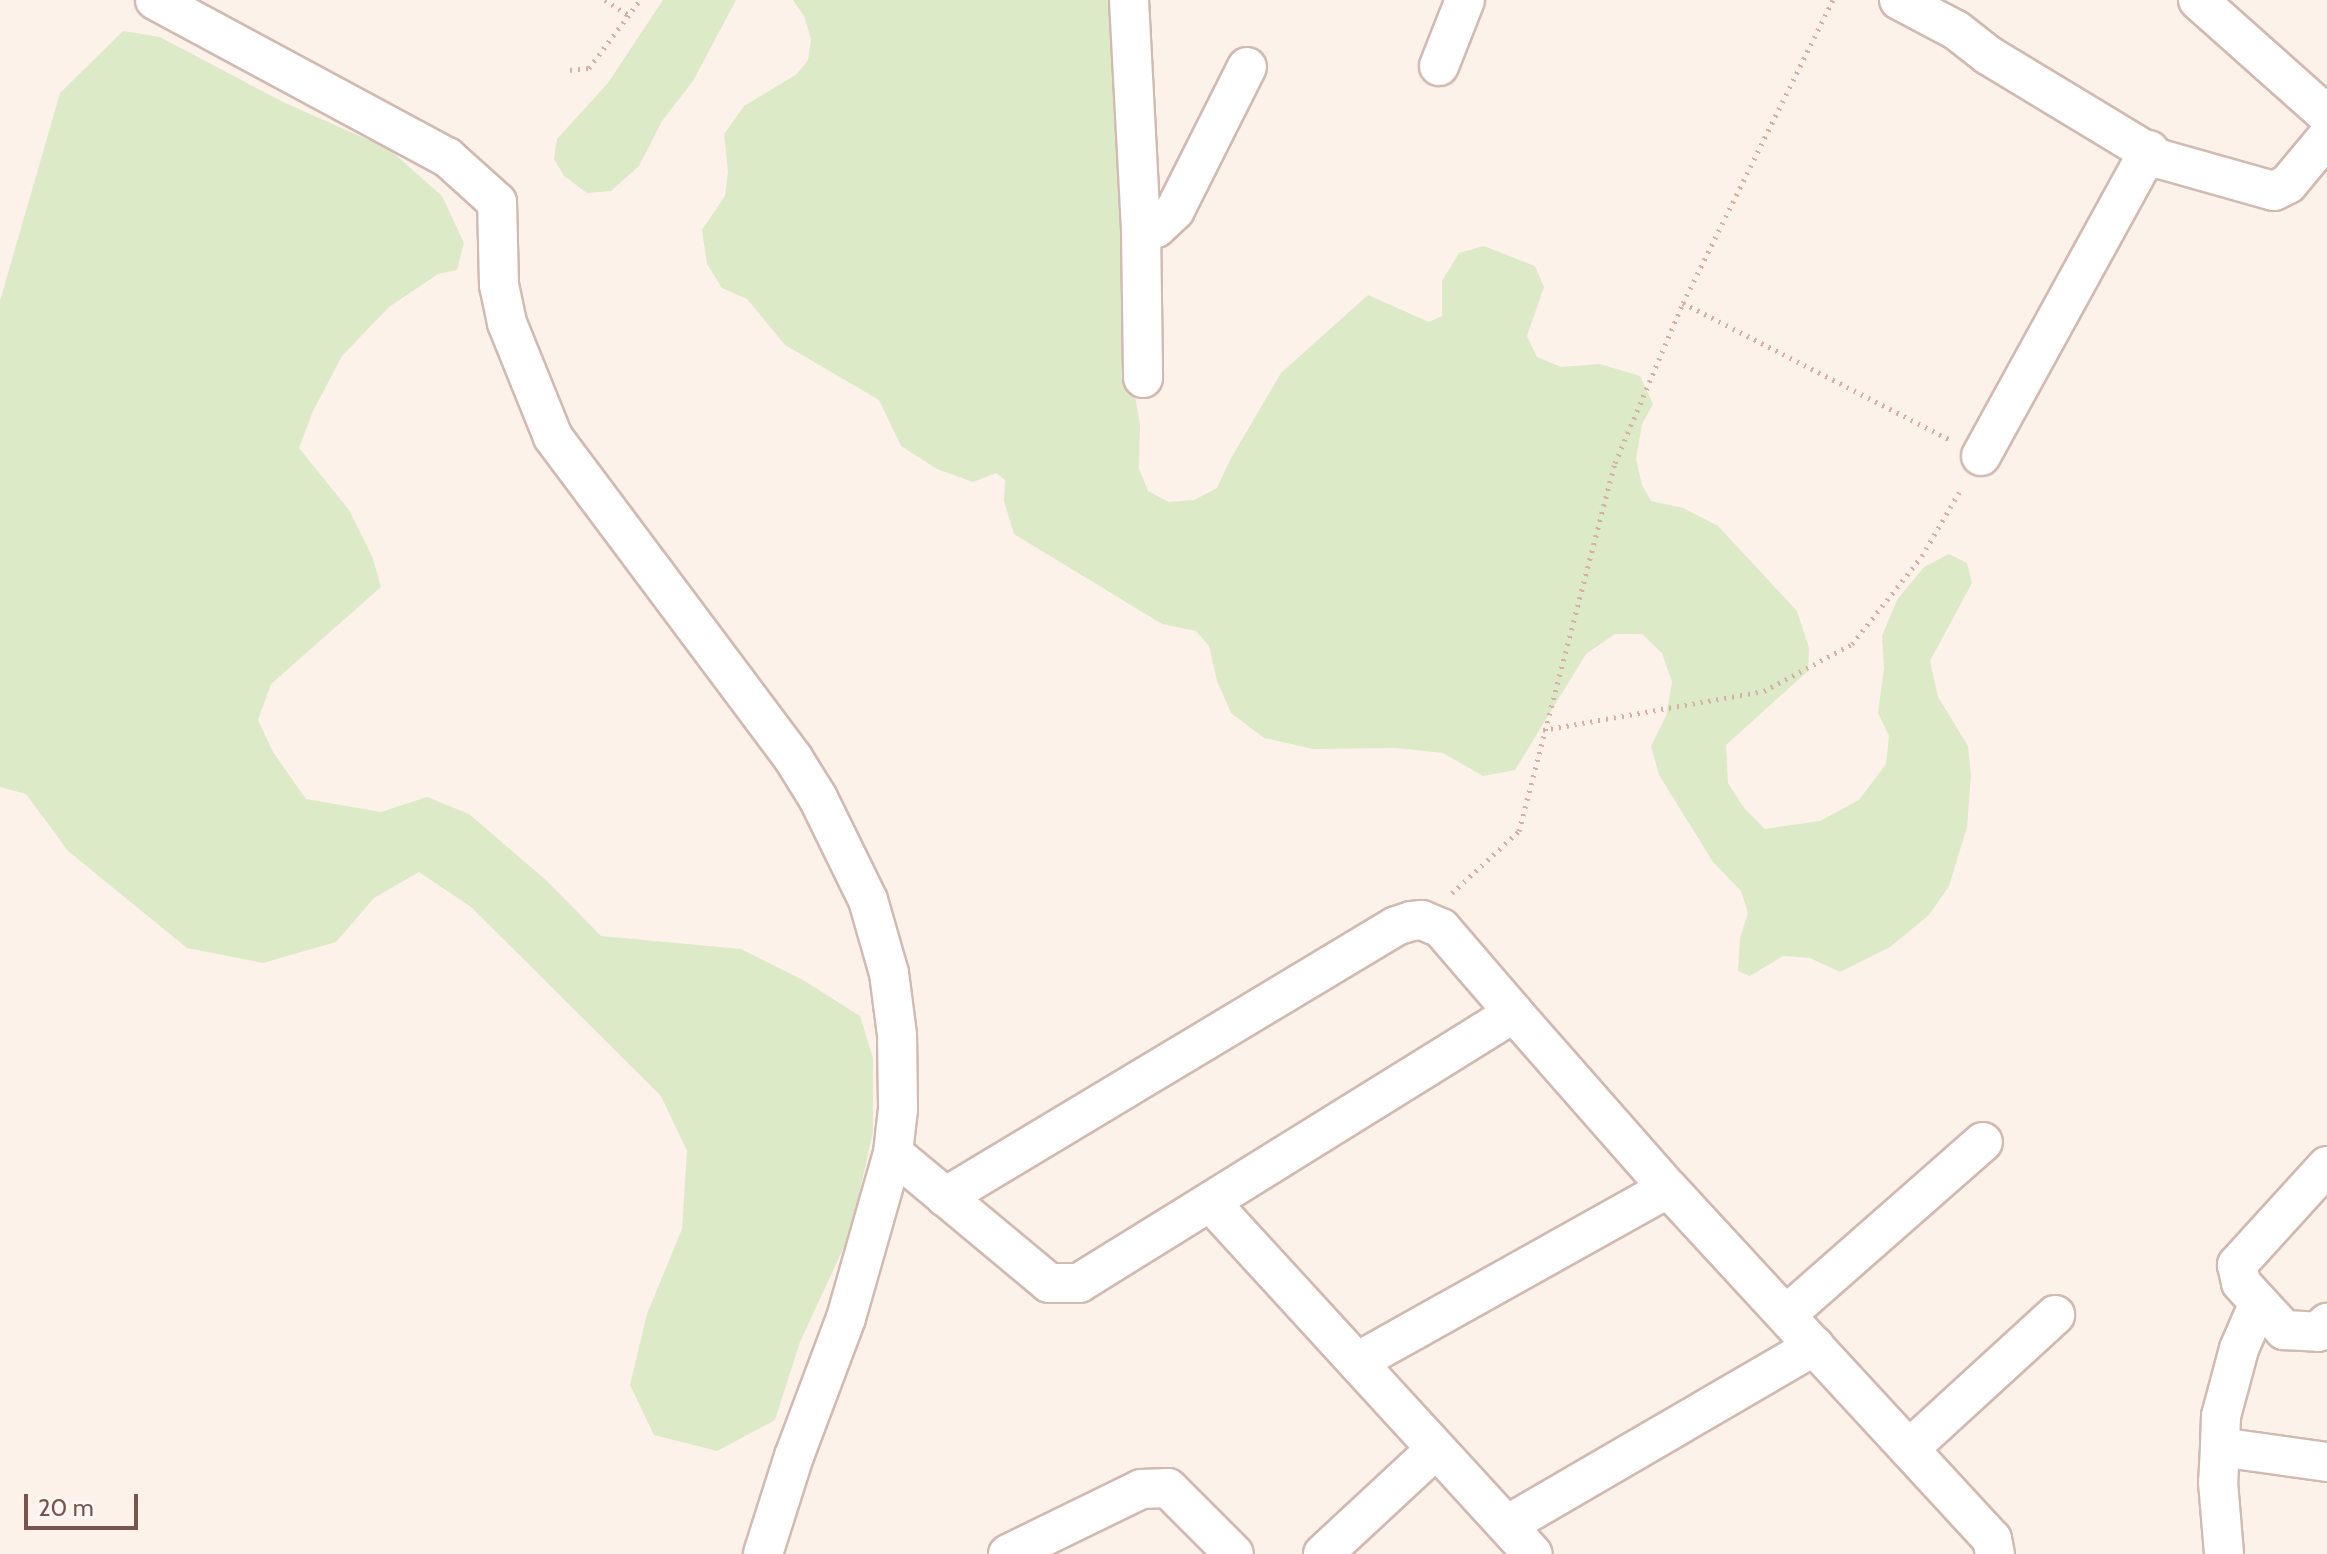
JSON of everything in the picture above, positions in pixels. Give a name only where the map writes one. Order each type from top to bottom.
[{"type":"street","points":[[155,0],[447,157],[497,202],[499,285],[507,323],[553,437],[793,758],[818,798],[868,900],[889,973],[897,1035],[898,1109],[893,1153],[846,1318],[794,1456],[763,1554]]},
{"type":"street","points":[[1129,0],[1141,229],[1143,378]]},
{"type":"street","points":[[1439,66],[1465,0]]},
{"type":"street","points":[[1899,0],[1956,30],[1988,55],[2160,159],[2274,191],[2288,184],[2327,137]]},
{"type":"street","points":[[2198,0],[2327,115]]},
{"type":"street","points":[[1141,229],[1156,228],[1175,210],[1247,67]]},
{"type":"street","points":[[1981,456],[2149,150]]},
{"type":"street","points":[[945,1197],[1396,926],[1422,920],[1441,928],[1668,1188],[1992,1539],[1995,1554]]},
{"type":"street","points":[[893,1153],[1049,1283],[1079,1283],[1514,1013]]},
{"type":"street","points":[[1786,1315],[1983,1142]]},
{"type":"street","points":[[2327,1166],[2237,1265],[2241,1283],[2284,1330],[2318,1332],[2327,1323]]},
{"type":"street","points":[[1357,1362],[1668,1188]]},
{"type":"street","points":[[1211,1203],[1533,1554]]},
{"type":"street","points":[[2224,1554],[2218,1482],[2221,1416],[2239,1349],[2258,1305]]},
{"type":"street","points":[[1910,1448],[2055,1315]]},
{"type":"street","points":[[1507,1525],[1815,1346]]},
{"type":"street","points":[[2220,1447],[2327,1462]]},
{"type":"street","points":[[1323,1554],[1436,1449]]},
{"type":"street","points":[[1008,1554],[1141,1489],[1168,1488],[1234,1554]]},
{"type":"path","points":[[605,0],[628,15]]},
{"type":"path","points":[[570,70],[589,68],[640,0]]},
{"type":"path","points":[[1422,920],[1433,904],[1456,890],[1519,831],[1615,463],[1683,303],[1833,0]]},
{"type":"path","points":[[1543,730],[1764,691],[1852,644],[1922,556],[1981,456],[1683,303]]},
{"type":"green space","points":[[663,0],[736,0],[693,81],[662,121],[639,166],[611,191],[587,193],[564,176],[554,159],[557,139],[608,83]]},
{"type":"green space","points":[[793,0],[1121,0],[1126,230],[1122,322],[1140,424],[1139,469],[1148,491],[1169,502],[1194,500],[1217,488],[1281,373],[1368,295],[1429,322],[1442,316],[1442,281],[1459,253],[1484,246],[1535,266],[1544,287],[1527,336],[1537,357],[1561,367],[1600,364],[1640,376],[1653,404],[1642,424],[1636,459],[1642,485],[1651,501],[1683,508],[1718,526],[1797,611],[1809,648],[1808,671],[1726,745],[1728,783],[1744,808],[1765,829],[1820,821],[1859,800],[1886,764],[1889,736],[1878,713],[1884,668],[1882,636],[1897,600],[1924,567],[1949,554],[1967,563],[1972,583],[1930,661],[1938,697],[1968,746],[1971,775],[1967,827],[1949,886],[1929,915],[1890,947],[1840,972],[1810,958],[1783,956],[1750,976],[1738,971],[1740,938],[1748,913],[1741,891],[1713,862],[1659,775],[1651,746],[1666,716],[1672,682],[1662,653],[1642,634],[1615,634],[1586,654],[1515,770],[1483,776],[1443,753],[1396,748],[1313,749],[1264,738],[1231,713],[1217,681],[1209,646],[1196,631],[1162,624],[1014,534],[1004,501],[1005,480],[996,473],[973,482],[937,469],[901,446],[879,400],[785,345],[747,299],[722,288],[707,264],[702,230],[725,196],[728,172],[724,134],[744,106],[797,74],[808,60],[811,39],[804,16]]},
{"type":"green space","points":[[123,31],[160,37],[283,102],[389,149],[442,196],[464,243],[457,270],[438,274],[389,307],[342,356],[313,411],[299,448],[349,510],[372,556],[381,587],[271,684],[258,720],[273,752],[306,799],[381,812],[427,797],[469,814],[547,881],[601,936],[741,949],[803,980],[860,1016],[873,1058],[873,1132],[850,1234],[800,1342],[775,1420],[717,1451],[654,1435],[630,1385],[647,1314],[682,1229],[687,1151],[661,1096],[471,907],[419,872],[374,898],[336,942],[263,963],[187,948],[68,851],[26,794],[0,787],[0,301],[60,93]]}]
